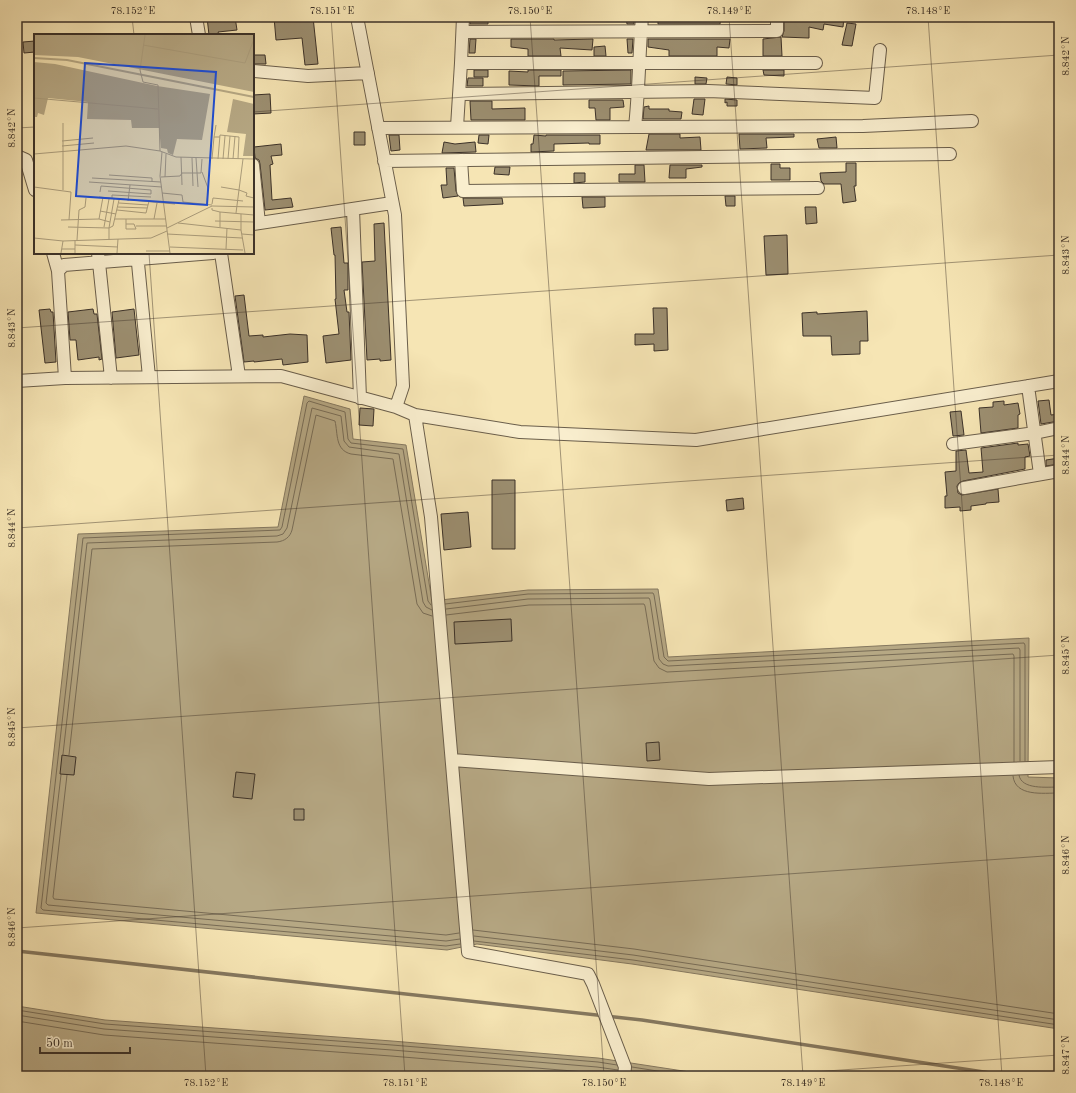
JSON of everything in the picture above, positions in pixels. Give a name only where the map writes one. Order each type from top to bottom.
[{"type":"street","points":[[196,17],[199,34]]},
{"type":"street","points":[[357,17],[394,215],[403,386],[396,407]]},
{"type":"street","points":[[457,127],[463,17]]},
{"type":"street","points":[[635,127],[642,17]]},
{"type":"street","points":[[463,32],[778,31],[777,17]]},
{"type":"street","points":[[460,94],[708,91],[875,98],[880,50]]},
{"type":"street","points":[[461,63],[816,63]]},
{"type":"street","points":[[254,71],[308,76],[368,73]]},
{"type":"street","points":[[378,128],[863,126],[972,121]]},
{"type":"street","points":[[384,161],[950,154]]},
{"type":"street","points":[[17,156],[26,160],[34,187]]},
{"type":"street","points":[[461,160],[463,191],[818,188]]},
{"type":"street","points":[[254,185],[256,224],[392,203]]},
{"type":"street","points":[[353,209],[360,398]]},
{"type":"street","points":[[53,254],[58,270],[65,378]]},
{"type":"street","points":[[58,270],[64,265],[98,258],[188,254]]},
{"type":"street","points":[[221,254],[239,376]]},
{"type":"street","points":[[137,256],[149,377]]},
{"type":"street","points":[[98,258],[111,378]]},
{"type":"street","points":[[17,381],[65,378],[281,376],[396,407],[415,415],[520,432],[696,440],[1059,381]]},
{"type":"street","points":[[1028,386],[1040,474]]},
{"type":"street","points":[[415,415],[430,517],[468,952],[588,974],[620,1052],[625,1067],[624,1076]]},
{"type":"street","points":[[953,444],[1035,433],[1059,428]]},
{"type":"street","points":[[964,488],[1059,471]]},
{"type":"street","points":[[452,760],[709,779],[1059,767]]},
{"type":"water","points":[[304,396],[350,409],[353,439],[406,445],[432,601],[528,590],[658,589],[668,657],[1029,638],[1028,777],[1059,778],[1059,1029],[632,964],[477,944],[447,950],[36,913],[78,534],[278,527]]},
{"type":"water","points":[[17,1006],[105,1020],[598,1058],[716,1076],[17,1076]]},
{"type":"building","points":[[207,17],[235,17],[237,30],[218,32],[219,34],[209,34]]},
{"type":"building","points":[[274,17],[313,17],[318,64],[305,65],[302,38],[276,40]]},
{"type":"building","points":[[470,17],[488,18],[488,24],[470,24]]},
{"type":"building","points":[[626,17],[634,17],[634,24],[627,24]]},
{"type":"building","points":[[721,17],[720,24],[658,24],[658,18]]},
{"type":"building","points":[[784,17],[844,17],[843,27],[824,24],[823,30],[809,27],[809,38],[782,37],[784,31]]},
{"type":"building","points":[[847,23],[856,24],[852,46],[842,45]]},
{"type":"building","points":[[781,37],[782,56],[763,56],[763,39]]},
{"type":"building","points":[[470,39],[476,39],[475,53],[469,53]]},
{"type":"building","points":[[511,39],[593,39],[592,50],[560,48],[561,56],[528,56],[528,49],[511,47]]},
{"type":"building","points":[[627,39],[633,39],[632,53],[628,53]]},
{"type":"building","points":[[648,39],[730,39],[729,48],[717,47],[717,56],[669,56],[669,50],[648,47]]},
{"type":"building","points":[[34,41],[34,52],[24,53],[23,42]]},
{"type":"building","points":[[605,46],[606,56],[594,56],[594,47]]},
{"type":"building","points":[[254,55],[265,55],[266,64],[254,64]]},
{"type":"building","points":[[474,70],[488,70],[488,77],[474,77]]},
{"type":"building","points":[[528,70],[561,70],[561,76],[539,76],[539,86],[509,85],[509,71],[528,72]]},
{"type":"building","points":[[631,70],[631,84],[563,85],[563,71]]},
{"type":"building","points":[[763,70],[784,70],[784,76],[764,75]]},
{"type":"building","points":[[695,77],[707,78],[706,84],[695,84]]},
{"type":"building","points":[[727,77],[737,78],[737,85],[726,84]]},
{"type":"building","points":[[468,78],[483,78],[483,86],[467,86]]},
{"type":"building","points":[[270,94],[271,113],[254,114],[254,95]]},
{"type":"building","points":[[694,99],[705,99],[703,115],[692,114]]},
{"type":"building","points":[[725,99],[737,100],[737,106],[727,106]]},
{"type":"building","points":[[589,100],[623,100],[624,107],[610,108],[610,120],[596,120],[595,108],[589,108]]},
{"type":"building","points":[[470,101],[492,101],[492,109],[525,108],[525,120],[471,120]]},
{"type":"building","points":[[649,106],[649,109],[669,109],[669,111],[682,112],[681,119],[643,119],[644,107]]},
{"type":"building","points":[[354,132],[365,132],[365,145],[354,145]]},
{"type":"building","points":[[649,134],[680,134],[680,138],[700,137],[701,150],[646,150]]},
{"type":"building","points":[[739,134],[794,134],[794,137],[766,138],[767,148],[740,149]]},
{"type":"building","points":[[389,135],[399,135],[400,150],[391,151]]},
{"type":"building","points":[[479,135],[489,135],[488,144],[478,143]]},
{"type":"building","points":[[534,135],[600,135],[600,144],[554,144],[554,151],[531,152],[531,144],[533,144]]},
{"type":"building","points":[[836,137],[837,148],[819,148],[817,139]]},
{"type":"building","points":[[444,142],[455,144],[475,142],[476,152],[442,153]]},
{"type":"building","points":[[281,144],[282,155],[271,156],[273,164],[270,165],[272,200],[291,198],[293,207],[265,210],[260,164],[259,160],[255,158],[254,147]]},
{"type":"building","points":[[846,163],[856,163],[856,186],[854,186],[856,201],[843,203],[841,184],[824,184],[821,181],[820,173],[846,172]]},
{"type":"building","points":[[771,164],[780,164],[780,168],[790,168],[790,180],[771,180]]},
{"type":"building","points":[[635,165],[644,165],[645,182],[619,182],[619,174],[635,174]]},
{"type":"building","points":[[670,165],[702,165],[702,167],[686,169],[686,178],[669,178]]},
{"type":"building","points":[[495,167],[510,167],[509,175],[494,174]]},
{"type":"building","points":[[446,168],[454,168],[456,191],[458,196],[443,198],[441,185],[447,185]]},
{"type":"building","points":[[574,173],[585,173],[585,182],[574,183]]},
{"type":"building","points":[[725,196],[735,196],[735,206],[726,206]]},
{"type":"building","points":[[582,197],[605,197],[605,207],[583,208]]},
{"type":"building","points":[[463,198],[502,198],[503,204],[464,206]]},
{"type":"building","points":[[805,207],[816,207],[817,223],[806,224]]},
{"type":"building","points":[[384,223],[391,360],[380,361],[380,359],[367,360],[362,262],[375,261],[374,224]]},
{"type":"building","points":[[341,227],[344,263],[348,263],[348,290],[344,290],[347,312],[349,312],[351,360],[326,363],[323,336],[339,334],[335,299],[335,255],[331,228]]},
{"type":"building","points":[[787,235],[788,274],[766,275],[764,236]]},
{"type":"building","points":[[244,295],[249,336],[263,335],[263,337],[290,334],[307,335],[308,362],[283,365],[282,359],[244,362],[235,296]]},
{"type":"building","points":[[653,308],[667,308],[668,350],[654,351],[654,344],[635,345],[635,334],[654,334]]},
{"type":"building","points":[[50,309],[51,312],[53,312],[56,362],[45,363],[39,310]]},
{"type":"building","points":[[93,309],[94,314],[97,314],[102,359],[99,360],[99,357],[78,360],[76,340],[70,340],[68,312]]},
{"type":"building","points":[[134,309],[139,355],[116,358],[112,312]]},
{"type":"building","points":[[867,311],[868,341],[860,341],[860,354],[832,355],[831,336],[803,336],[802,313],[817,312],[817,314]]},
{"type":"building","points":[[1049,400],[1051,415],[1059,414],[1059,421],[1041,424],[1038,401]]},
{"type":"building","points":[[1004,401],[1004,405],[1018,403],[1020,414],[1018,415],[1018,428],[981,433],[979,408],[993,407],[993,402]]},
{"type":"building","points":[[360,408],[374,409],[373,426],[359,425]]},
{"type":"building","points":[[961,411],[964,435],[953,436],[950,412]]},
{"type":"building","points":[[1018,443],[1018,445],[1028,444],[1030,456],[1025,457],[1025,469],[963,481],[957,486],[958,493],[962,495],[998,489],[999,502],[971,506],[971,510],[960,511],[960,507],[945,508],[945,496],[947,496],[945,472],[956,471],[956,451],[966,450],[969,473],[983,472],[981,448]]},
{"type":"building","points":[[1059,458],[1059,464],[1046,466],[1046,460]]},
{"type":"building","points":[[492,480],[515,480],[515,549],[492,549]]},
{"type":"building","points":[[743,498],[744,509],[727,511],[726,500]]},
{"type":"building","points":[[468,512],[471,547],[444,550],[441,514]]},
{"type":"building","points":[[511,619],[512,641],[455,644],[454,622]]},
{"type":"building","points":[[659,742],[660,760],[647,761],[646,743]]},
{"type":"building","points":[[62,755],[76,757],[74,775],[60,774]]},
{"type":"building","points":[[236,772],[255,774],[252,799],[233,797]]},
{"type":"building","points":[[294,809],[304,809],[304,820],[294,820]]},
{"type":"waterway","points":[[17,951],[642,1020],[1010,1076]]}]
